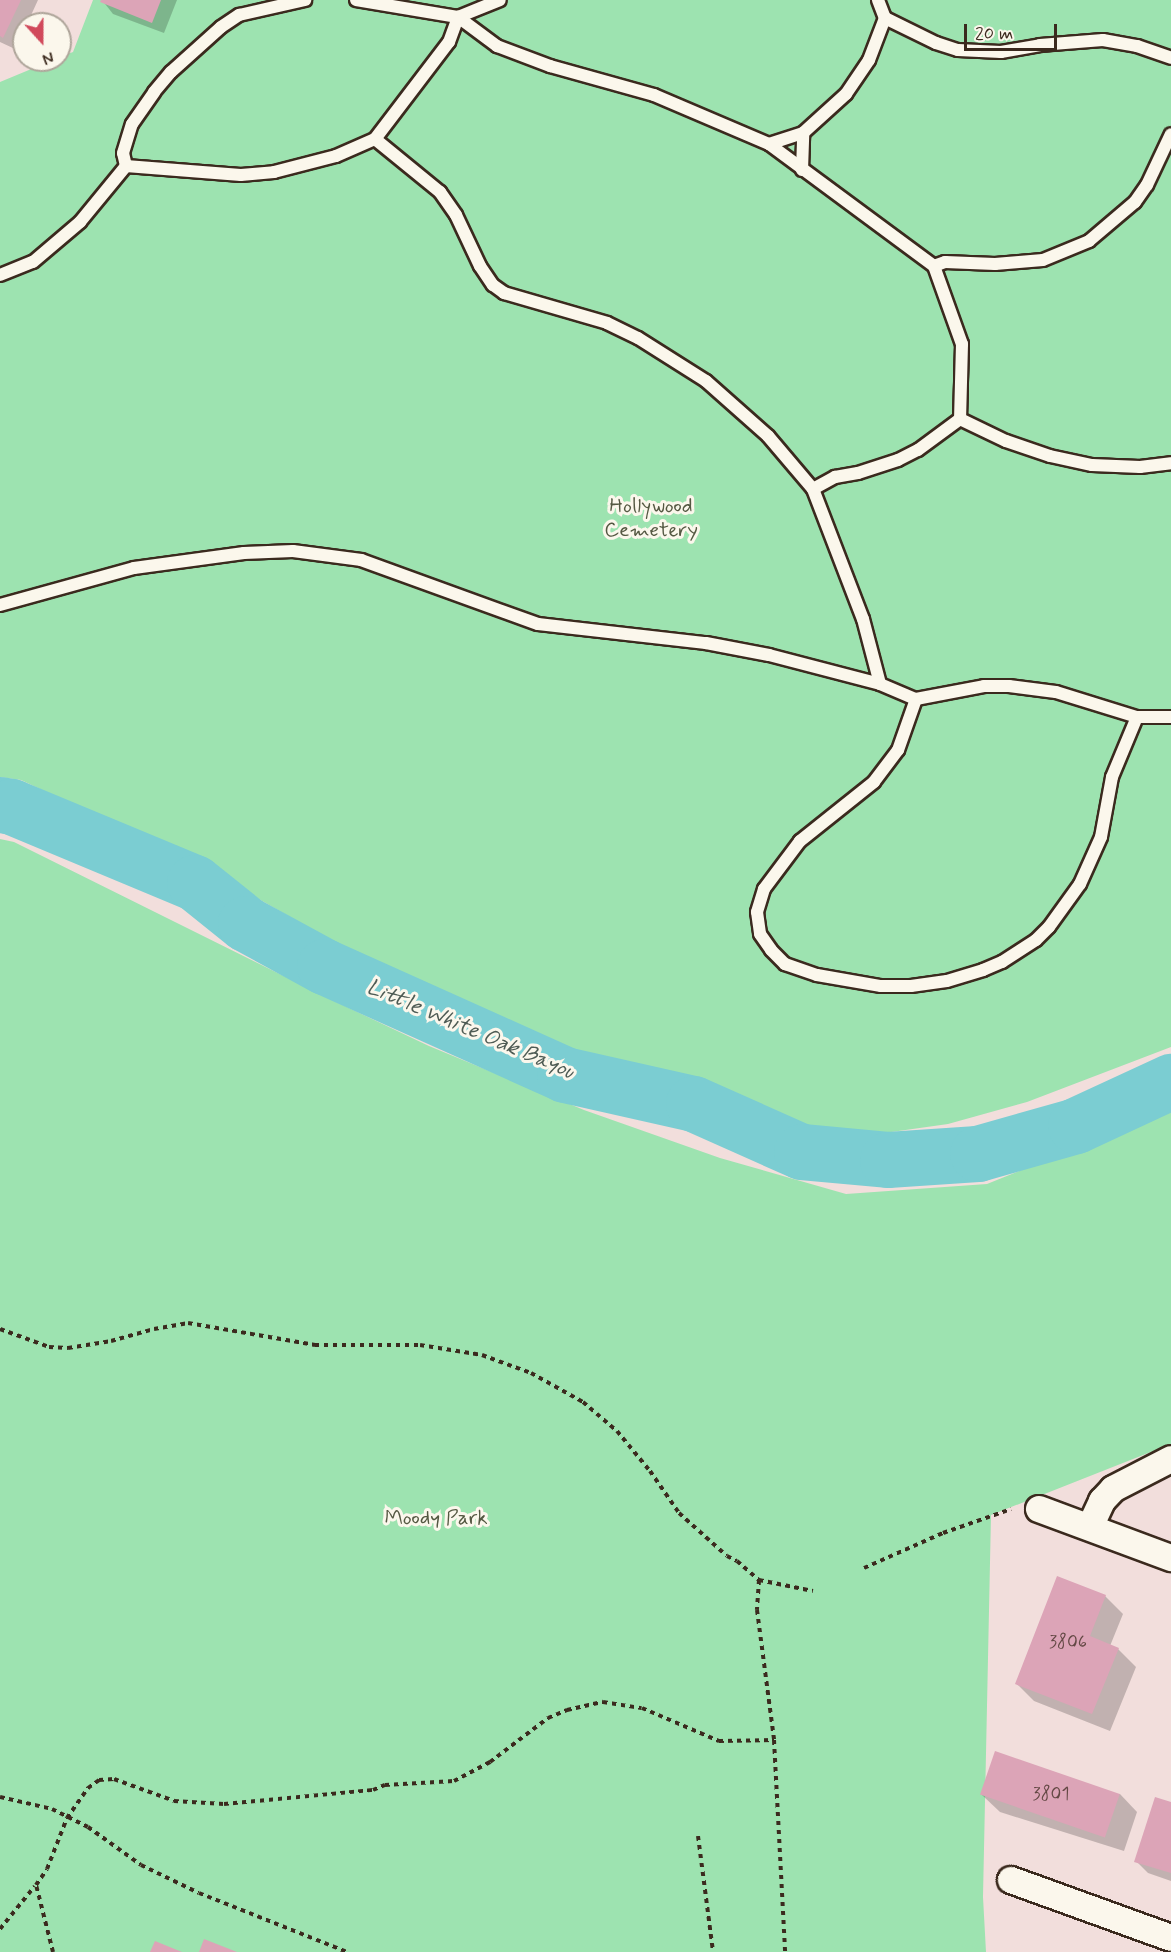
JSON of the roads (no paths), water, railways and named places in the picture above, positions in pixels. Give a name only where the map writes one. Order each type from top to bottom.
[{"type":"street","points":[[1090,1527],[1102,1501],[1113,1489],[1171,1459]]},
{"type":"street","points":[[1039,1509],[1171,1558]]},
{"type":"street","points":[[1011,1880],[1171,1938]]},
{"type":"lane","points":[[126,166],[123,153],[132,124],[171,72],[220,27],[239,15],[305,0]]},
{"type":"lane","points":[[356,0],[458,17],[497,46],[550,66],[654,95],[769,144],[934,266],[962,344],[960,419]]},
{"type":"lane","points":[[126,166],[241,175],[274,172],[336,156],[375,139],[449,42],[458,17],[500,0]]},
{"type":"lane","points":[[878,0],[885,18],[936,43],[958,50],[1001,52],[1103,40],[1137,46],[1171,58]]},
{"type":"lane","points":[[769,144],[803,133],[836,105],[855,83],[868,60],[885,18]]},
{"type":"lane","points":[[802,170],[803,133]]},
{"type":"lane","points":[[934,266],[945,262],[995,264],[1043,260],[1089,241],[1135,202],[1147,185],[1171,134]]},
{"type":"lane","points":[[375,139],[440,192],[456,215],[480,267],[493,285],[504,293],[607,323],[678,361],[732,402],[768,436],[813,489],[863,619],[880,684]]},
{"type":"lane","points":[[0,275],[33,262],[65,237],[126,166]]},
{"type":"lane","points":[[813,489],[835,477],[858,473],[898,460],[918,450],[960,419]]},
{"type":"lane","points":[[960,419],[1006,441],[1050,456],[1082,463],[1140,467],[1171,463]]},
{"type":"lane","points":[[0,605],[134,568],[234,554],[292,551],[360,561],[538,624],[706,643],[769,655],[880,684],[916,699],[984,686],[1034,688],[1137,717],[1171,717]]},
{"type":"lane","points":[[916,699],[898,750],[874,782],[800,841],[764,888],[757,912],[760,934],[785,964],[817,975],[881,986],[911,986],[947,981],[983,970],[1002,962],[1036,940],[1049,927],[1080,884],[1101,837],[1112,777],[1137,717]]},
{"type":"waterway","name":"Little White Oak Bayou","points":[[0,805],[12,807],[195,883],[246,924],[325,967],[565,1075],[694,1104],[802,1152],[888,1160],[978,1154],[1076,1126],[1171,1082]]},
{"type":"park label","name":"Hollywood Cemetery","points":[[651,518]]},
{"type":"park label","name":"Moody Park","points":[[436,1518]]}]
